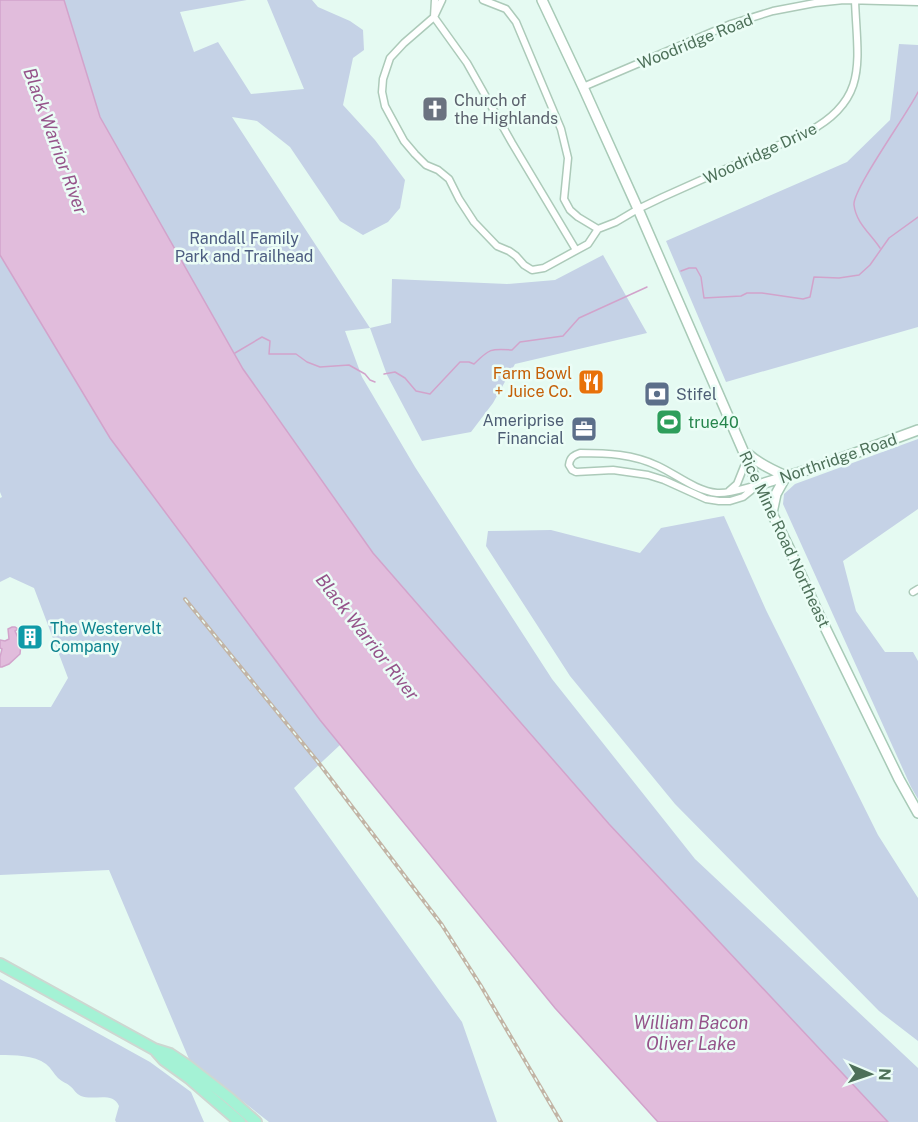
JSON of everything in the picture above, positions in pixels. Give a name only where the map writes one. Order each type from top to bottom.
[{"type":"main road","name":"Rice Mine Road Northeast","points":[[542,0],[638,209],[758,485],[899,779],[918,813]]},
{"type":"main road","name":"Northridge Road","points":[[758,485],[820,466],[918,430]]},
{"type":"main road","points":[[746,454],[770,470],[786,476],[776,494],[772,513]]},
{"type":"main road","points":[[0,964],[154,1049],[170,1054],[229,1098],[256,1122]]},
{"type":"main road","points":[[154,1049],[164,1060],[189,1078],[240,1122]]},
{"type":"street","points":[[435,0],[434,17],[467,63],[576,250]]},
{"type":"street","points":[[442,0],[434,17],[390,58],[382,79],[385,106],[404,141],[426,165],[438,170],[449,179],[466,210],[485,235],[532,270],[544,268],[588,244],[597,229],[570,210],[564,199],[568,158],[561,129],[516,22],[506,9],[483,0]]},
{"type":"street","name":"Woodridge Drive","points":[[597,229],[760,152],[808,132],[834,115],[848,98],[855,77],[857,63],[855,0]]},
{"type":"street","name":"Woodridge Road","points":[[583,87],[752,16],[837,1],[918,2]]},
{"type":"street","points":[[607,453],[636,458],[657,465],[696,486],[717,493],[758,485],[743,497],[730,501],[712,500],[648,475],[613,470],[576,472],[569,465],[573,455],[607,453]]},
{"type":"street","points":[[728,492],[737,484],[746,454]]},
{"type":"green space","name":"Randall Family Park and Trailhead","points":[[64,0],[247,0],[180,12],[194,52],[218,42],[251,94],[304,89],[267,0],[312,0],[318,7],[350,21],[363,30],[364,50],[353,58],[343,105],[375,140],[405,180],[400,208],[388,222],[363,235],[340,221],[290,147],[257,121],[232,117],[370,328],[345,331],[362,377],[415,467],[552,679],[695,859],[918,1068],[918,1122],[888,1122],[609,824],[373,553],[243,369],[100,117]]},
{"type":"green space","points":[[899,44],[918,45],[918,327],[726,382],[666,241],[847,162],[890,120]]},
{"type":"green space","points":[[0,255],[110,438],[340,745],[294,788],[462,1022],[497,1122],[269,1122],[189,1059],[109,870],[0,875],[0,707],[51,707],[68,678],[34,588],[10,577],[0,582],[0,498],[2,497],[0,492]]},
{"type":"green space","points":[[603,255],[647,333],[515,364],[493,403],[471,432],[422,441],[387,375],[370,328],[391,323],[392,279],[507,284],[555,280]]},
{"type":"green space","points":[[918,439],[918,509],[843,561],[856,611],[885,652],[913,652],[918,661],[918,799],[783,504],[784,494],[795,484]]},
{"type":"green space","points":[[724,516],[766,610],[878,835],[918,898],[918,1041],[879,1011],[675,804],[570,676],[486,546],[488,531],[551,530],[640,553],[661,528]]},
{"type":"green space","points":[[0,979],[150,1062],[191,1092],[204,1122],[116,1122],[119,1106],[116,1101],[79,1095],[58,1078],[46,1064],[36,1059],[0,1055]]},
{"type":"water","name":"William Bacon Oliver Lake","points":[[0,0],[64,0],[100,117],[243,369],[373,553],[609,824],[888,1122],[658,1122],[555,1008],[320,720],[110,438],[0,255]]},
{"type":"water","points":[[12,627],[18,629],[15,631],[21,644],[20,654],[9,664],[0,667],[2,649],[0,640],[9,639],[8,629]]},
{"type":"waterway","points":[[880,248],[864,228],[854,205],[871,168],[918,92]]},
{"type":"waterway","points":[[681,271],[696,268],[701,277],[704,298],[762,293],[803,299],[810,297],[814,277],[839,278],[859,275],[870,265],[889,238],[918,217]]},
{"type":"waterway","points":[[384,374],[395,372],[405,378],[416,391],[430,394],[460,362],[474,364],[491,351],[512,350],[520,342],[563,336],[579,318],[647,287]]},
{"type":"waterway","points":[[235,353],[262,337],[270,341],[269,354],[296,354],[320,367],[349,365],[375,382]]},
{"type":"railway","points":[[185,599],[318,762],[442,925],[481,986],[561,1122]]},
{"type":"place","name":"Church of the Highlands","points":[[435,109]]},
{"type":"place","name":"Farm Bowl + Juice Co.","points":[[591,382]]},
{"type":"place","name":"Stifel","points":[[657,394]]},
{"type":"place","name":"true40","points":[[669,422]]},
{"type":"place","name":"Ameriprise Financial","points":[[584,429]]},
{"type":"place","name":"The Westervelt Company","points":[[30,637]]},
{"type":"water label","name":"Black Warrior River","points":[[55,141]]},
{"type":"water label","name":"Black Warrior River","points":[[367,637]]}]
